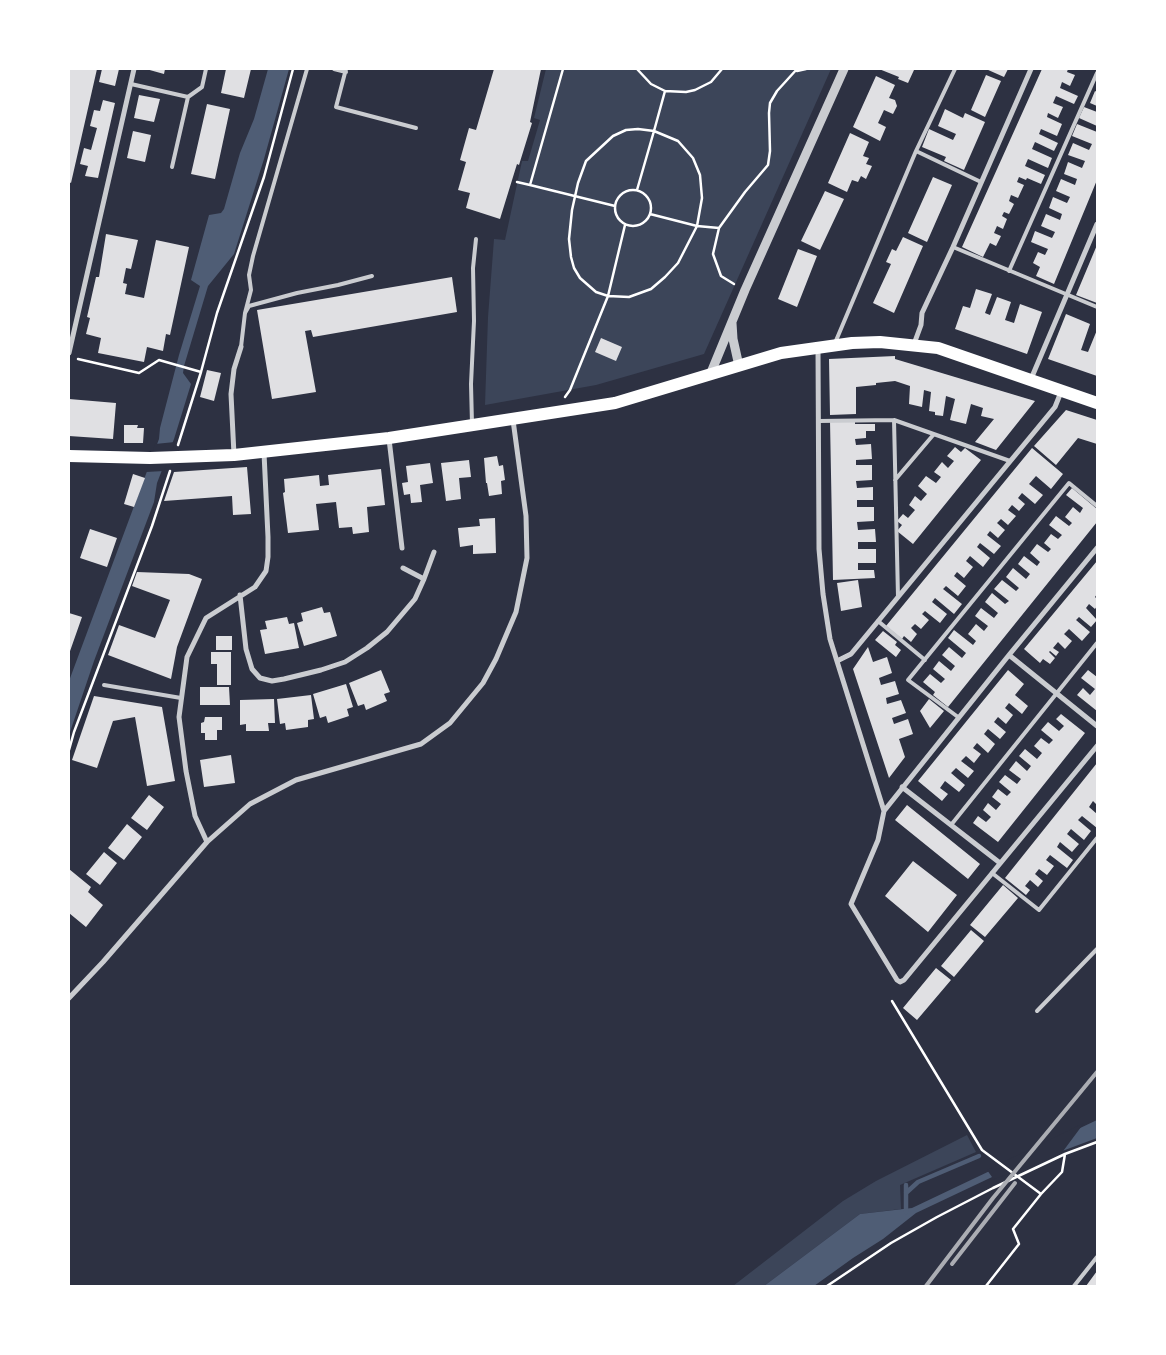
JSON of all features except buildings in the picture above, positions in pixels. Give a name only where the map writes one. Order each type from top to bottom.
[{"type":"main road","points":[[69,456],[150,458],[234,455],[389,438],[615,403],[782,354],[834,345],[880,342],[938,348],[1097,403]]},
{"type":"street","points":[[69,353],[134,69]]},
{"type":"street","points":[[710,375],[745,290],[844,69]]},
{"type":"street","points":[[914,345],[921,325],[922,313],[1031,69]]},
{"type":"street","points":[[1031,380],[1097,224]]},
{"type":"street","points":[[732,323],[739,366]]},
{"type":"street","points":[[234,455],[232,394],[234,369],[241,347]]},
{"type":"street","points":[[818,347],[819,549],[823,594],[830,639],[884,811]]},
{"type":"street","points":[[837,661],[850,654],[898,597],[1055,407],[1061,391]]},
{"type":"street","points":[[69,998],[103,962],[206,842],[250,804],[296,780],[420,744],[450,723],[483,683],[496,659],[516,612],[527,558],[526,516],[513,420]]},
{"type":"street","points":[[389,438],[402,548]]},
{"type":"street","points":[[206,842],[195,816],[186,771],[179,717],[187,657],[206,618],[255,586],[266,571],[268,557],[264,453]]},
{"type":"street","points":[[1097,548],[902,786],[884,811],[878,840],[851,904],[897,980],[900,982],[904,980],[1097,746]]},
{"type":"street","points":[[240,595],[246,649],[252,669],[260,678],[272,681],[345,662],[367,648],[387,632],[415,599],[434,552]]},
{"type":"street","points":[[402,568],[424,579]]},
{"type":"street","points":[[1009,655],[1097,726]]},
{"type":"street","points":[[902,786],[1000,863]]},
{"type":"lane","points":[[172,167],[188,97],[202,86],[206,69]]},
{"type":"lane","points":[[241,347],[245,313],[251,290],[249,275],[253,256],[306,69]]},
{"type":"lane","points":[[334,69],[346,70],[336,107],[416,128]]},
{"type":"lane","points":[[834,345],[916,151],[955,69]]},
{"type":"lane","points":[[1010,272],[1097,72]]},
{"type":"lane","points":[[131,84],[188,97]]},
{"type":"lane","points":[[916,151],[981,182]]},
{"type":"lane","points":[[472,426],[473,268],[476,239]]},
{"type":"lane","points":[[953,247],[1097,307]]},
{"type":"lane","points":[[245,313],[249,306],[258,303],[372,276]]},
{"type":"lane","points":[[894,420],[898,597]]},
{"type":"lane","points":[[819,421],[894,420],[1010,461]]},
{"type":"lane","points":[[895,481],[934,434]]},
{"type":"lane","points":[[958,717],[908,680],[1069,483],[1097,506]]},
{"type":"lane","points":[[878,621],[924,660]]},
{"type":"lane","points":[[951,825],[1097,643]]},
{"type":"lane","points":[[104,684],[181,698]]},
{"type":"lane","points":[[992,873],[1040,910],[1097,838]]},
{"type":"lane","points":[[1036,1011],[1097,949]]},
{"type":"lane","points":[[1074,1286],[1097,1257]]},
{"type":"path","points":[[69,750],[176,457],[217,313],[264,177],[293,69]]},
{"type":"path","points":[[530,185],[563,69]]},
{"type":"path","points":[[637,69],[651,84],[665,90],[686,92],[711,82],[722,69]]},
{"type":"path","points":[[745,290],[721,276],[712,254],[719,228],[745,192],[768,165],[770,151],[768,113],[770,102],[777,91],[797,70],[806,69]]},
{"type":"path","points":[[637,190],[665,90]]},
{"type":"path","points":[[626,130],[654,131],[678,141],[692,158],[700,175],[702,198],[696,226],[678,263],[651,289],[629,297],[608,296],[596,292],[580,278],[574,268],[571,257],[569,238],[578,183],[586,161],[613,136],[626,130]]},
{"type":"path","points":[[517,182],[615,206]]},
{"type":"path","points":[[637,190],[644,194],[651,204],[650,214],[644,223],[638,226],[625,225],[618,219],[615,206],[621,195],[637,190]]},
{"type":"path","points":[[650,214],[696,226],[719,228]]},
{"type":"path","points":[[553,414],[570,390],[608,296],[625,225]]},
{"type":"path","points":[[78,359],[139,373],[159,360],[201,372]]},
{"type":"path","points":[[892,1001],[982,1150],[1041,1194]]},
{"type":"path","points":[[827,1286],[891,1243],[938,1217],[1064,1154],[1097,1142]]},
{"type":"path","points":[[986,1286],[1019,1244],[1013,1229],[1041,1194],[1062,1172],[1064,1154]]},
{"type":"shaded area","points":[[268,69],[289,69],[264,159],[234,254],[208,286],[184,366],[183,373],[191,384],[174,439],[157,483],[154,502],[94,661],[69,735],[69,681],[159,439],[160,428],[179,355],[200,286],[191,280],[209,215],[221,213],[224,209],[240,153],[254,119]]},
{"type":"shaded area","points":[[546,69],[831,69],[704,354],[596,385],[485,405],[488,317],[494,239],[505,240],[522,161],[528,161],[540,120],[534,118]]},
{"type":"shaded area","points":[[1097,1120],[1097,1138],[990,1178],[916,1213],[883,1239],[814,1286],[764,1286],[860,1214],[912,1208]]},
{"type":"shaded area","points":[[967,1135],[976,1152],[900,1185],[901,1209],[860,1214],[764,1286],[733,1286],[843,1201],[876,1181]]},
{"type":"pier","points":[[175,442],[164,471],[146,472],[155,444]]},
{"type":"pier","points":[[1084,1123],[1061,1154],[989,1181],[992,1177],[987,1170]]},
{"type":"waterway","points":[[906,1193],[918,1182],[979,1156]]},
{"type":"waterway","points":[[906,1185],[906,1212]]},
{"type":"railway","points":[[926,1286],[993,1198],[1097,1072]]},
{"type":"railway","points":[[952,1264],[1015,1183]]}]
